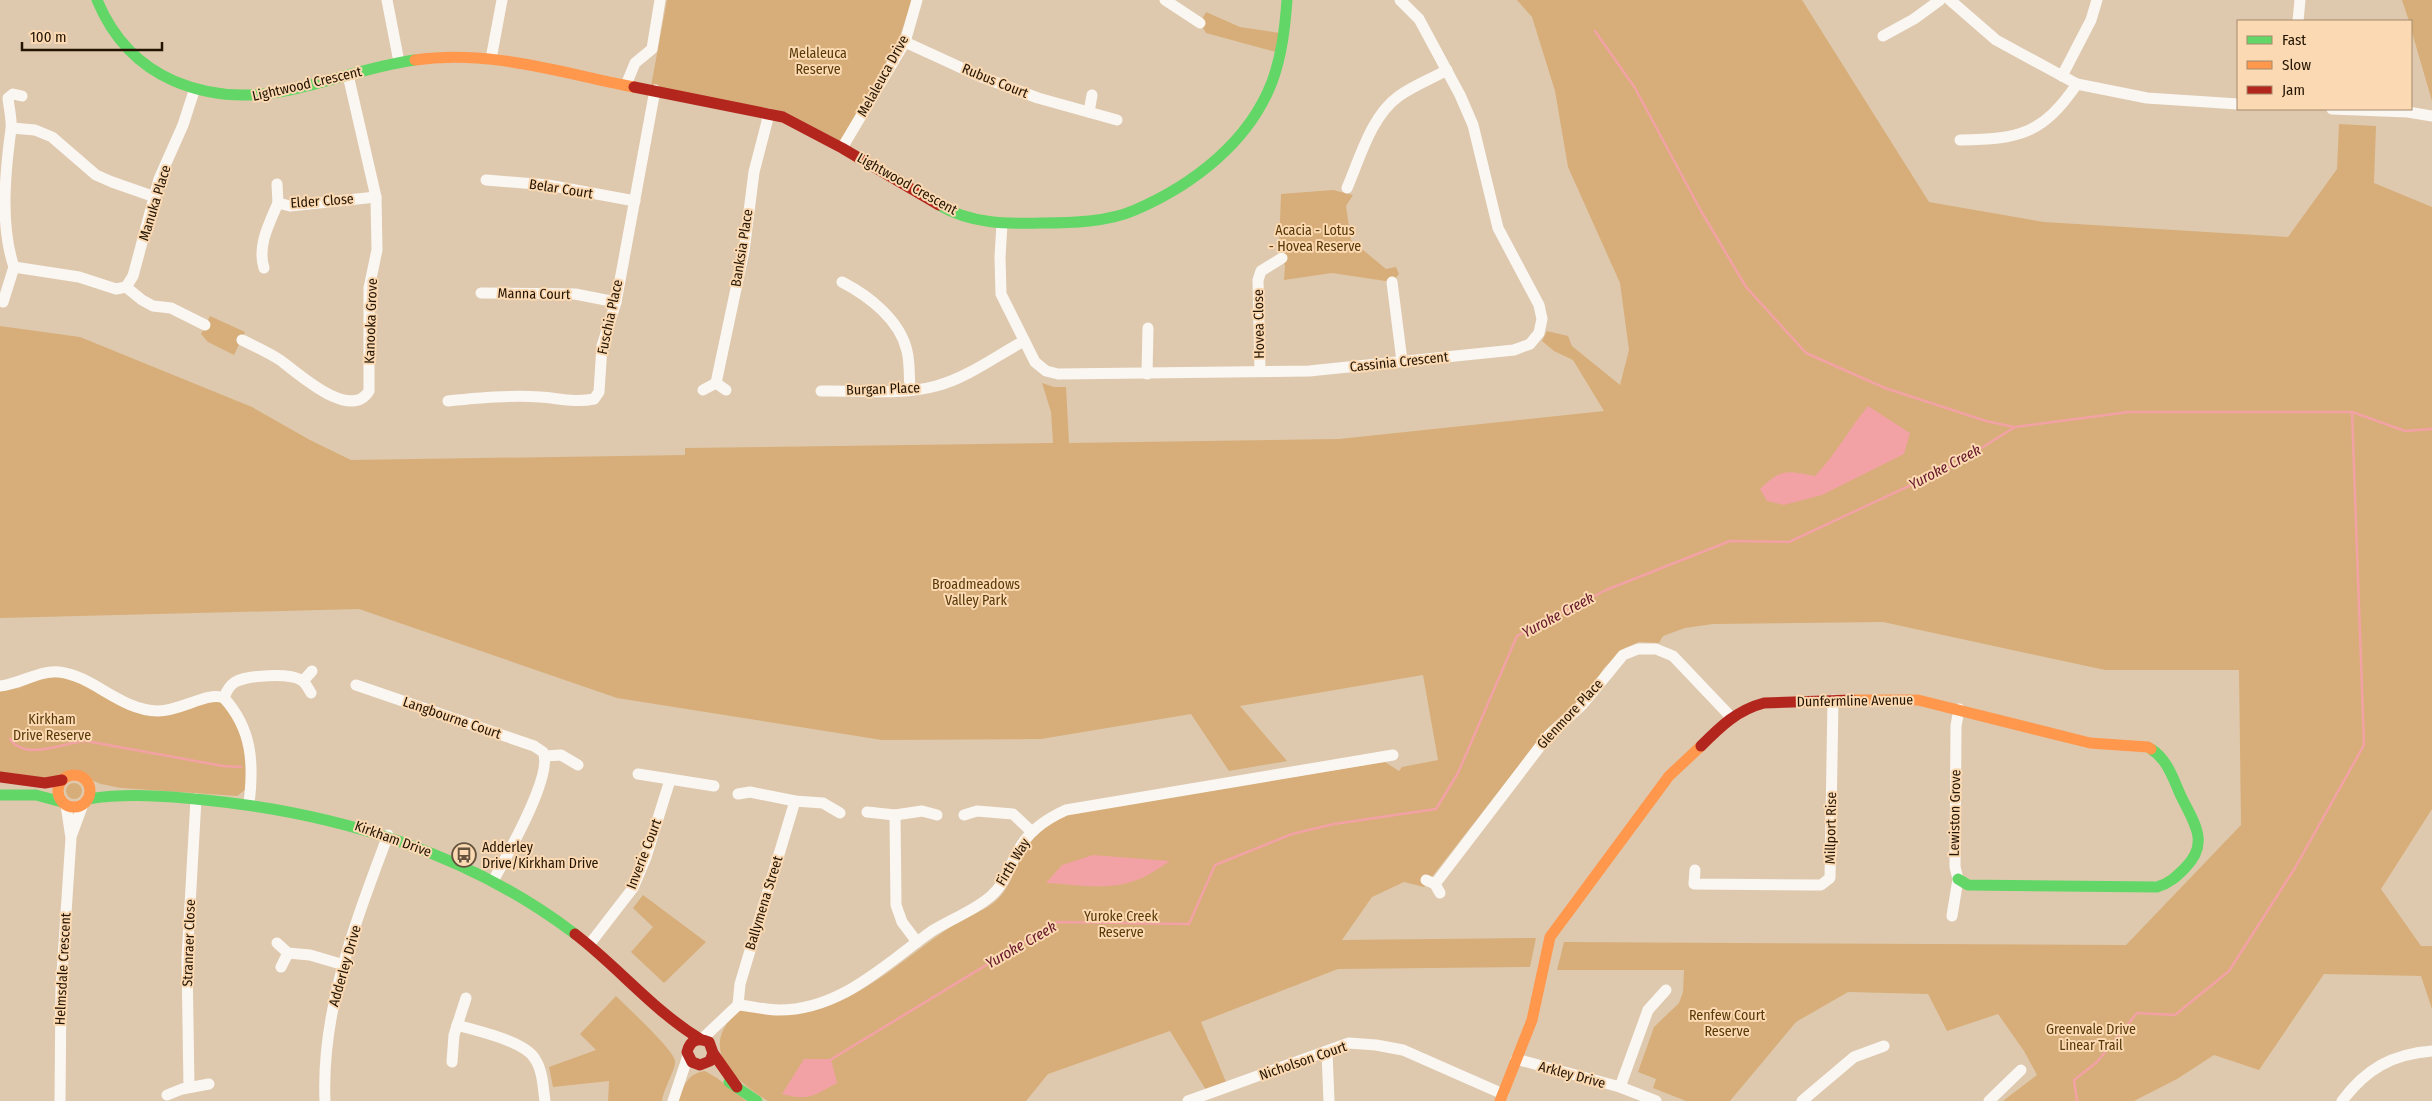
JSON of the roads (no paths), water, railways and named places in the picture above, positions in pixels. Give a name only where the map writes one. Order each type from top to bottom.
[{"type":"street","name":"Lightwood Crescent","points":[[97,0],[110,27],[129,52],[149,68],[179,86],[194,91],[212,95],[247,98],[283,92],[399,62],[432,57],[494,59],[544,65],[563,73],[783,117],[842,148],[944,208],[969,218],[1002,224],[1058,225],[1100,220],[1134,211],[1197,176],[1221,156],[1256,114],[1272,82],[1284,37],[1287,0]]},
{"type":"street","points":[[387,0],[399,62]]},
{"type":"street","points":[[494,59],[502,0]]},
{"type":"street","points":[[626,85],[635,63],[652,49],[660,0]]},
{"type":"street","name":"Melaleuca Drive","points":[[842,148],[905,42],[917,0]]},
{"type":"street","points":[[1166,0],[1200,22]]},
{"type":"street","name":"Cassinia Crescent","points":[[1002,224],[1000,257],[1001,294],[1035,362],[1046,371],[1052,373],[1147,374],[1309,371],[1514,350],[1530,344],[1539,333],[1542,319],[1538,305],[1498,228],[1473,125],[1447,70],[1419,19],[1400,0]]},
{"type":"street","points":[[1883,36],[1914,19],[1940,0]]},
{"type":"street","points":[[1950,0],[1996,40],[2077,84],[2147,98],[2237,104]]},
{"type":"street","points":[[2062,76],[2090,20],[2097,0]]},
{"type":"street","points":[[2298,20],[2300,0]]},
{"type":"street","name":"Rubus Court","points":[[905,42],[979,76],[1038,98],[1116,120]]},
{"type":"street","points":[[1347,188],[1377,120],[1386,108],[1399,96],[1447,70]]},
{"type":"street","name":"Kanooka Grove","points":[[242,340],[278,358],[323,393],[342,399],[356,400],[365,397],[370,388],[369,288],[377,250],[376,197],[374,180],[348,75]]},
{"type":"street","points":[[1960,140],[2002,140],[2025,133],[2047,119],[2063,104],[2077,84]]},
{"type":"street","name":"Fuschia Place","points":[[448,401],[493,396],[540,397],[581,402],[594,399],[599,392],[602,346],[616,302],[655,90]]},
{"type":"street","name":"Manuka Place","points":[[126,286],[133,276],[159,179],[183,125],[194,91]]},
{"type":"street","points":[[3,302],[14,267],[8,254],[4,235],[4,192],[8,143],[12,128],[8,98],[13,94],[22,96]]},
{"type":"street","points":[[1089,112],[1092,95]]},
{"type":"street","points":[[2357,110],[2408,112],[2432,116]]},
{"type":"street","name":"Banksia Place","points":[[716,383],[744,251],[754,172],[770,114]]},
{"type":"street","points":[[12,128],[35,130],[52,137],[96,174],[112,182],[155,197]]},
{"type":"street","name":"Belar Court","points":[[486,180],[548,185],[635,201]]},
{"type":"street","points":[[277,184],[278,203]]},
{"type":"street","name":"Elder Close","points":[[264,268],[260,255],[268,225],[278,203],[290,206],[376,197]]},
{"type":"street","name":"Hovea Close","points":[[1260,371],[1258,280],[1261,271],[1282,258]]},
{"type":"street","points":[[14,267],[79,277],[116,289],[126,286],[142,300],[153,306],[171,308],[204,325]]},
{"type":"street","points":[[842,282],[857,290],[878,307],[897,328],[908,354],[910,390]]},
{"type":"street","points":[[1392,282],[1402,362]]},
{"type":"street","name":"Manna Court","points":[[481,293],[575,294],[616,302]]},
{"type":"street","points":[[1147,374],[1148,328]]},
{"type":"street","name":"Burgan Place","points":[[821,391],[910,390],[936,386],[959,376],[1024,341]]},
{"type":"street","points":[[703,390],[716,383],[726,390]]},
{"type":"street","name":"Glenmore Place","points":[[1434,886],[1548,736],[1582,705],[1623,655],[1638,649],[1656,649],[1673,656],[1731,718]]},
{"type":"street","points":[[303,681],[312,670]]},
{"type":"street","points":[[0,686],[18,683],[54,672],[74,676],[126,704],[143,709],[174,710],[212,695],[224,698],[241,725],[250,749],[253,771],[249,803]]},
{"type":"street","points":[[224,698],[229,688],[239,680],[266,676],[286,676],[303,681],[311,693]]},
{"type":"street","name":"Langbourne Court","points":[[356,685],[534,746],[541,750],[545,756],[561,755],[578,765]]},
{"type":"street","name":"Dunfermline Avenue","points":[[1501,1097],[1532,1020],[1550,936],[1669,776],[1731,718],[1752,706],[1764,703],[1833,700],[1905,699],[1926,701],[2090,743],[2148,747],[2157,753],[2167,766],[2198,832],[2200,846],[2195,858],[2171,882],[2157,887],[1968,885],[1958,879]]},
{"type":"street","name":"Millport Rise","points":[[1695,870],[1693,887],[1815,885],[1821,884],[1830,878],[1833,700]]},
{"type":"street","name":"Lewiston Grove","points":[[1952,916],[1958,879],[1954,867],[1956,726],[1959,709]]},
{"type":"street","name":"Firth Way","points":[[738,1005],[779,1010],[809,1007],[839,997],[948,921],[990,897],[1003,883],[1019,849],[1032,832],[1049,818],[1066,810],[1393,755]]},
{"type":"street","points":[[493,881],[527,816],[545,766],[545,756]]},
{"type":"street","points":[[638,774],[714,786]]},
{"type":"street","points":[[0,777],[46,783],[75,775],[88,782],[90,791],[85,802],[75,807],[36,795],[0,795]]},
{"type":"street","points":[[62,780],[58,793],[64,803]]},
{"type":"street","name":"Inverie Court","points":[[589,946],[633,888],[646,857],[670,780]]},
{"type":"street","name":"Kirkham Drive","points":[[88,782],[124,794],[249,803],[322,816],[388,835],[438,855],[493,881],[533,905],[589,946],[629,980],[669,1020],[701,1039]]},
{"type":"street","points":[[738,794],[750,792],[795,801],[823,803],[840,813]]},
{"type":"street","name":"Kirkham Drive","points":[[85,802],[124,794]]},
{"type":"street","name":"Stranraer Close","points":[[189,1087],[187,958],[196,799]]},
{"type":"street","name":"Ballymena Street","points":[[738,1005],[740,984],[795,801]]},
{"type":"street","name":"Helmsdale Crescent","points":[[71,838],[85,802]]},
{"type":"street","name":"Helmsdale Crescent","points":[[60,1101],[62,988],[71,838],[64,803]]},
{"type":"street","points":[[867,812],[895,815],[922,811],[937,815]]},
{"type":"street","points":[[964,814],[977,811],[1012,814],[1032,832]]},
{"type":"street","points":[[895,815],[896,905],[902,922],[917,942]]},
{"type":"street","name":"Adderley Drive","points":[[325,1101],[329,1032],[344,965],[388,835]]},
{"type":"street","points":[[277,943],[288,953],[310,954],[344,965]]},
{"type":"street","points":[[280,967],[288,953]]},
{"type":"street","points":[[1620,1088],[1648,1010],[1666,990]]},
{"type":"street","points":[[452,1062],[457,1024],[466,998]]},
{"type":"street","points":[[674,1101],[692,1041],[701,1039],[738,1005]]},
{"type":"street","name":"Kirkham Drive","points":[[669,1020],[687,1054]]},
{"type":"street","points":[[681,1082],[701,1065],[710,1061],[723,1020]]},
{"type":"street","points":[[457,1024],[522,1047],[531,1054],[540,1072],[545,1101]]},
{"type":"street","points":[[701,1039],[709,1042],[737,1087]]},
{"type":"street","name":"Nicholson Court","points":[[1188,1101],[1350,1043],[1403,1050],[1501,1097]]},
{"type":"street","points":[[1802,1101],[1854,1057],[1884,1046]]},
{"type":"street","points":[[2342,1101],[2356,1083],[2375,1068],[2393,1058],[2417,1052],[2432,1051]]},
{"type":"street","points":[[1327,1052],[1330,1101]]},
{"type":"street","points":[[687,1054],[692,1062],[701,1065],[756,1101]]},
{"type":"street","name":"Arkley Drive","points":[[1516,1059],[1620,1088],[1656,1101]]},
{"type":"street","points":[[1989,1101],[2021,1070]]},
{"type":"street","points":[[167,1095],[189,1087],[209,1084]]},
{"type":"waterway","points":[[1595,31],[1635,88],[1701,211],[1746,287],[1806,353],[1885,388],[1986,421],[2014,427]]},
{"type":"waterway","name":"Yuroke Creek","points":[[830,1060],[1057,922],[1189,924],[1215,865],[1292,834],[1334,824],[1436,809],[1458,773],[1517,636],[1606,590],[1730,541],[1789,542],[1954,465],[2015,427],[2129,412],[2352,412],[2405,431],[2432,429]]},
{"type":"waterway","points":[[2077,1101],[2074,1080],[2097,1062],[2137,1013],[2175,1015],[2229,971],[2295,868],[2364,745],[2352,412]]},
{"type":"waterway","points":[[10,739],[17,746],[25,749],[45,749],[86,741],[223,766],[241,767]]},
{"type":"place","name":"Adderley Drive/Kirkham Drive","points":[[464,855]]},
{"type":"park label","name":"Melaleuca Reserve","points":[[818,62]]},
{"type":"park label","name":"Acacia - Lotus - Hovea Reserve","points":[[1315,238]]},
{"type":"park label","name":"Broadmeadows Valley Park","points":[[976,592]]},
{"type":"park label","name":"Kirkham Drive Reserve","points":[[52,728]]},
{"type":"park label","name":"Yuroke Creek Reserve","points":[[1121,924]]},
{"type":"park label","name":"Renfew Court Reserve","points":[[1727,1024]]},
{"type":"park label","name":"Greenvale Drive Linear Trail","points":[[2091,1038]]}]
